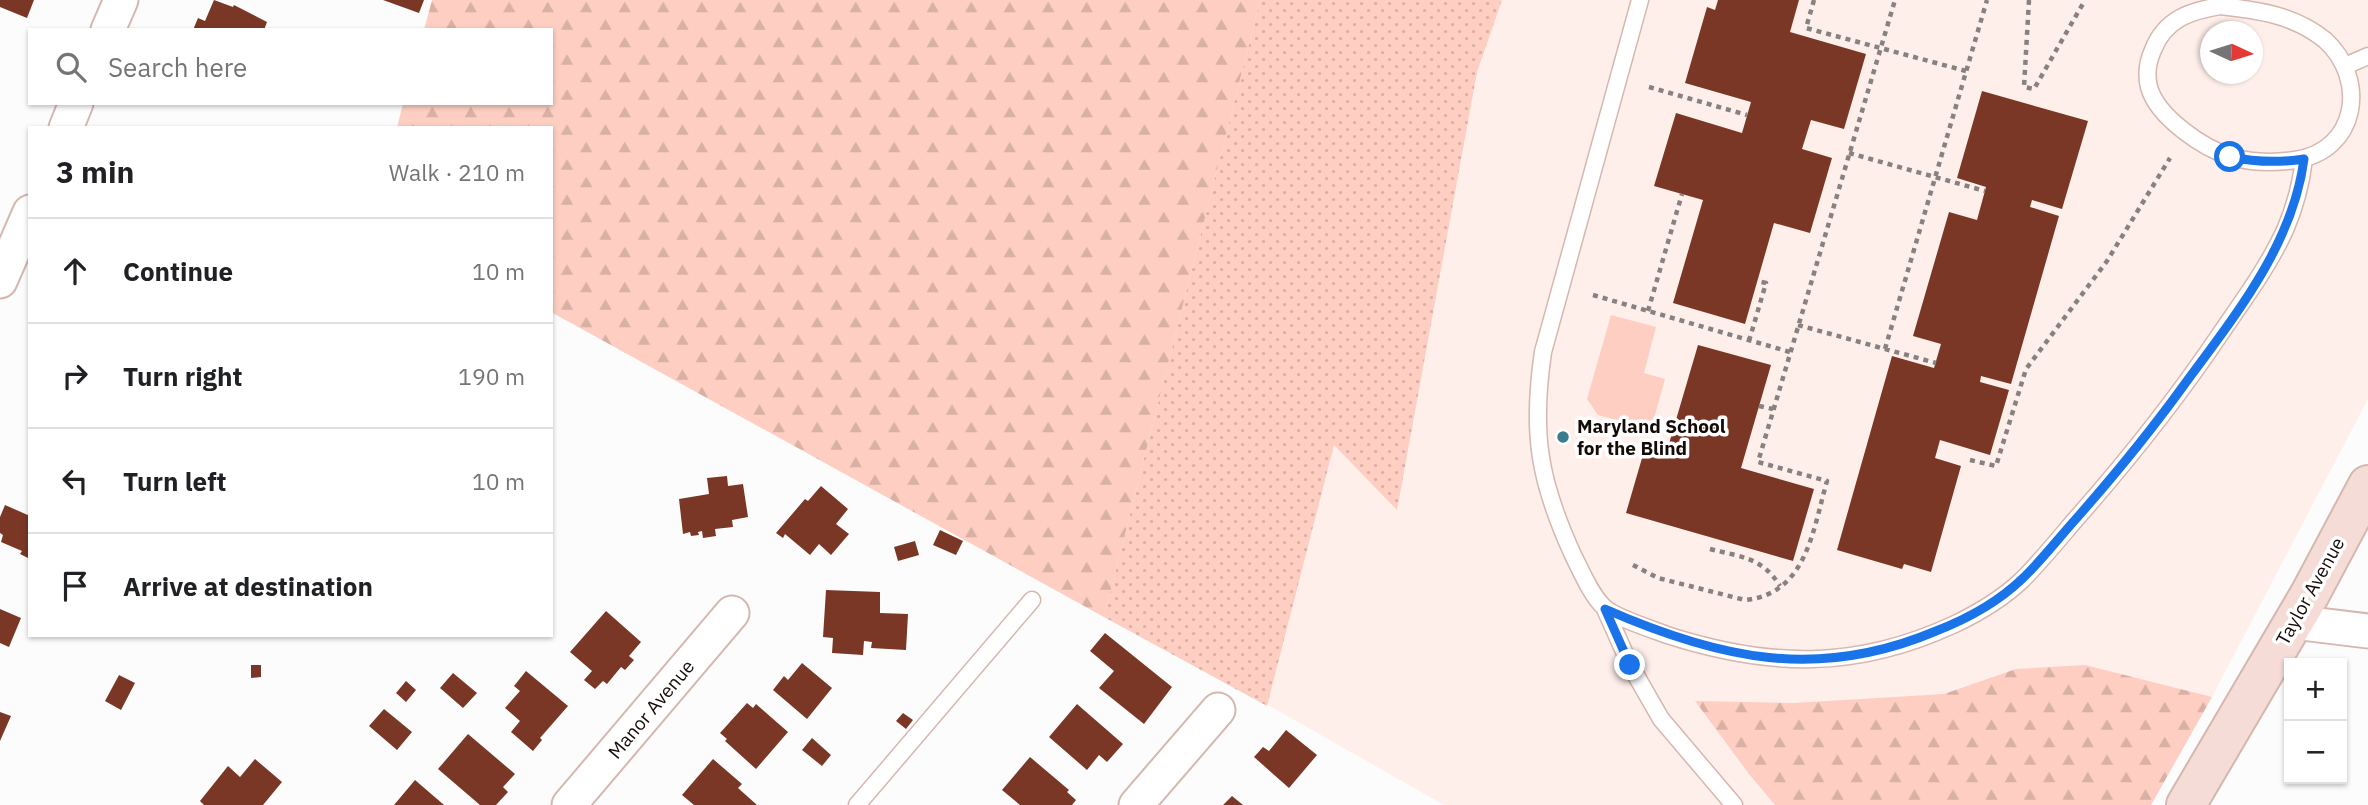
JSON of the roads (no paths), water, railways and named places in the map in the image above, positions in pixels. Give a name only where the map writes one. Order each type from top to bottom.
[{"type":"main road","name":"Taylor Avenue","points":[[2186,805],[2294,622],[2368,485]]},
{"type":"street","points":[[109,28],[121,0]]},
{"type":"street","points":[[67,126],[75,105]]},
{"type":"street","points":[[0,281],[28,217]]},
{"type":"street","name":"Manor Avenue","points":[[569,805],[732,613]]},
{"type":"street","points":[[2294,622],[2368,631]]},
{"type":"street","points":[[1136,805],[1218,710]]},
{"type":"lane","points":[[1640,0],[1543,352],[1537,394],[1537,434],[1544,476],[1556,516],[1583,575],[1605,609],[1630,665],[1661,719],[1734,805]]},
{"type":"lane","points":[[2220,6],[2259,10],[2296,21],[2326,41],[2346,66],[2353,86],[2353,106],[2347,127],[2334,143],[2319,155],[2279,162],[2230,157],[2201,143],[2178,127],[2149,87],[2148,62],[2157,40],[2172,23],[2193,11],[2220,6]]},
{"type":"lane","points":[[2346,66],[2368,56]]},
{"type":"lane","points":[[1605,609],[1654,631],[1703,646],[1742,655],[1785,660],[1830,659],[1872,653],[1916,640],[1987,606],[2021,580],[2103,488],[2208,352],[2251,289],[2284,232],[2296,201],[2304,159]]},
{"type":"lane","points":[[857,805],[1032,600]]},
{"type":"place","name":"Maryland School for the Blind","points":[[1563,437]]}]
